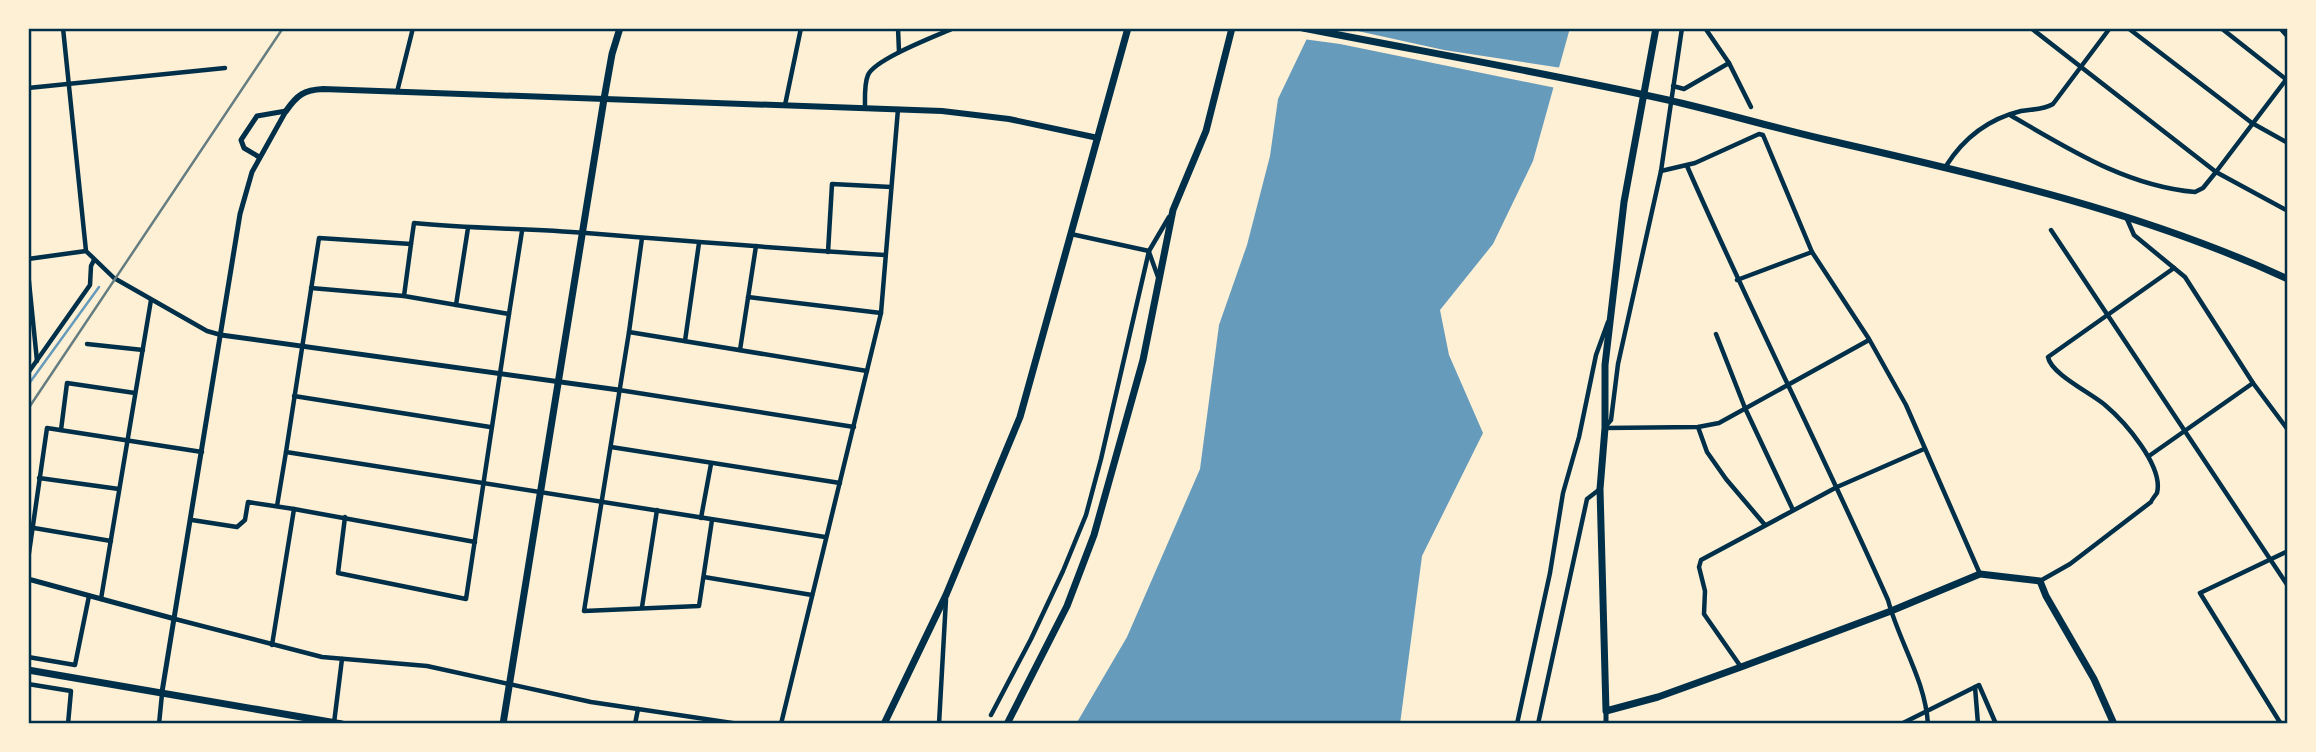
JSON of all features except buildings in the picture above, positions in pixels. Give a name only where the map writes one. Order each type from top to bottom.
[{"type":"main road","points":[[503,724],[604,99],[620,28]]},
{"type":"main road","points":[[884,724],[946,596],[1020,416],[1128,28]]},
{"type":"main road","points":[[1007,724],[1067,606],[1094,535],[1143,360],[1174,210],[1206,131],[1232,28]]},
{"type":"main road","points":[[1303,28],[1654,97],[1946,166],[2126,216],[2250,261],[2288,279]]},
{"type":"main road","points":[[1656,28],[1624,202],[1609,318],[1600,489],[1606,711],[1658,697],[1741,667],[1891,611],[1980,574],[2040,581],[2094,679],[2114,724]]},
{"type":"main road","points":[[286,111],[297,96],[307,90],[785,105],[972,114],[1098,138]]},
{"type":"main road","points":[[28,670],[337,724]]},
{"type":"street","points":[[63,28],[86,251],[107,273],[206,331],[559,380],[854,427]]},
{"type":"street","points":[[397,93],[413,28]]},
{"type":"street","points":[[785,105],[801,28]]},
{"type":"street","points":[[898,28],[899,52]]},
{"type":"street","points":[[865,108],[868,75],[873,68],[899,52],[954,28]]},
{"type":"street","points":[[1605,428],[1611,420],[1621,352],[1661,171],[1682,28]]},
{"type":"street","points":[[1705,28],[1729,63],[1751,107]]},
{"type":"street","points":[[2031,28],[2216,172],[2288,211]]},
{"type":"street","points":[[1946,166],[1976,131],[2010,115],[2053,104],[2110,28]]},
{"type":"street","points":[[2128,28],[2252,123],[2288,143]]},
{"type":"street","points":[[2010,115],[2092,161],[2147,184],[2195,192],[2203,188],[2287,79],[2221,28]]},
{"type":"street","points":[[2280,28],[2288,37]]},
{"type":"street","points":[[1673,86],[1685,89],[1729,63]]},
{"type":"street","points":[[28,88],[225,68]]},
{"type":"street","points":[[781,724],[881,313],[898,109]]},
{"type":"street","points":[[259,157],[244,148],[241,140],[257,116],[286,111]]},
{"type":"street","points":[[159,724],[242,205],[259,157],[286,111]]},
{"type":"street","points":[[1661,171],[1688,166],[1759,134],[1763,135],[1812,252],[1869,340],[1906,405],[1980,574]]},
{"type":"street","points":[[1688,166],[1737,280],[1838,487],[1888,600],[1914,666],[1928,724]]},
{"type":"street","points":[[828,252],[832,184],[891,187]]},
{"type":"street","points":[[990,715],[1031,639],[1086,515],[1149,251],[1174,210]]},
{"type":"street","points":[[2126,216],[2134,235],[2185,277],[2253,383],[2288,430]]},
{"type":"street","points":[[404,296],[414,223],[522,231],[583,232],[699,243],[885,255]]},
{"type":"street","points":[[456,305],[468,228]]},
{"type":"street","points":[[2050,230],[2288,586]]},
{"type":"street","points":[[345,517],[338,573],[466,599],[490,427],[522,231]]},
{"type":"street","points":[[1071,234],[1149,251]]},
{"type":"street","points":[[277,506],[319,238],[411,244]]},
{"type":"street","points":[[642,238],[584,611],[699,606],[712,520]]},
{"type":"street","points":[[685,341],[699,243]]},
{"type":"street","points":[[740,350],[756,246]]},
{"type":"street","points":[[28,259],[86,251]]},
{"type":"street","points":[[1149,251],[1160,282]]},
{"type":"street","points":[[1737,280],[1812,252]]},
{"type":"street","points":[[28,373],[90,285],[94,260]]},
{"type":"street","points":[[2040,581],[2070,564],[2151,502],[2157,493],[2157,480],[2149,456],[2129,429],[2108,407],[2055,370],[2048,357],[2050,353],[2108,316],[2174,268]]},
{"type":"street","points":[[28,272],[37,361]]},
{"type":"street","points":[[310,288],[404,296],[509,314]]},
{"type":"street","points":[[748,298],[881,313]]},
{"type":"street","points":[[101,599],[151,300]]},
{"type":"street","points":[[1517,724],[1550,573],[1563,493],[1579,437],[1596,355],[1609,318]]},
{"type":"street","points":[[629,332],[867,371]]},
{"type":"street","points":[[1716,334],[1745,408],[1793,510]]},
{"type":"street","points":[[1605,428],[1698,427],[1719,423],[1869,340]]},
{"type":"street","points":[[87,344],[142,350]]},
{"type":"street","points":[[61,430],[67,383],[135,393]]},
{"type":"street","points":[[2149,456],[2253,383]]},
{"type":"street","points":[[294,396],[490,427]]},
{"type":"street","points":[[1698,427],[1707,453],[1765,525]]},
{"type":"street","points":[[28,560],[30,528],[47,428],[203,452]]},
{"type":"street","points":[[611,447],[839,484]]},
{"type":"street","points":[[1741,667],[1704,614],[1705,591],[1699,567],[1701,560],[1838,487],[1924,449]]},
{"type":"street","points":[[286,452],[825,537]]},
{"type":"street","points":[[701,518],[711,464]]},
{"type":"street","points":[[39,478],[119,489]]},
{"type":"street","points":[[1538,724],[1587,499],[1600,489]]},
{"type":"street","points":[[192,520],[237,527],[245,520],[248,502],[475,542]]},
{"type":"street","points":[[272,645],[294,509]]},
{"type":"street","points":[[642,607],[657,510]]},
{"type":"street","points":[[30,528],[111,541]]},
{"type":"street","points":[[2281,724],[2200,593],[2288,551]]},
{"type":"street","points":[[704,577],[811,594]]},
{"type":"street","points":[[28,579],[321,657],[427,666],[591,702],[739,724]]},
{"type":"street","points":[[28,657],[75,665],[89,596]]},
{"type":"street","points":[[939,724],[946,596]]},
{"type":"street","points":[[337,724],[342,659]]},
{"type":"street","points":[[28,684],[71,691],[68,724]]},
{"type":"street","points":[[1901,724],[1979,685],[1996,724]]},
{"type":"street","points":[[1975,687],[1978,724]]},
{"type":"street","points":[[635,724],[638,709]]},
{"type":"street","points":[[1606,711],[1606,724]]},
{"type":"water","points":[[1312,28],[1570,28],[1533,161],[1493,244],[1440,310],[1449,355],[1483,433],[1422,556],[1400,724],[1076,724],[1127,637],[1200,469],[1219,325],[1247,245],[1270,156],[1278,99]]},
{"type":"pier","points":[[1308,28],[1344,28],[1444,50],[1562,68],[1556,88],[1340,44],[1303,39]]},
{"type":"waterway","points":[[28,385],[99,287]]},
{"type":"railway","points":[[28,409],[283,28]]}]
